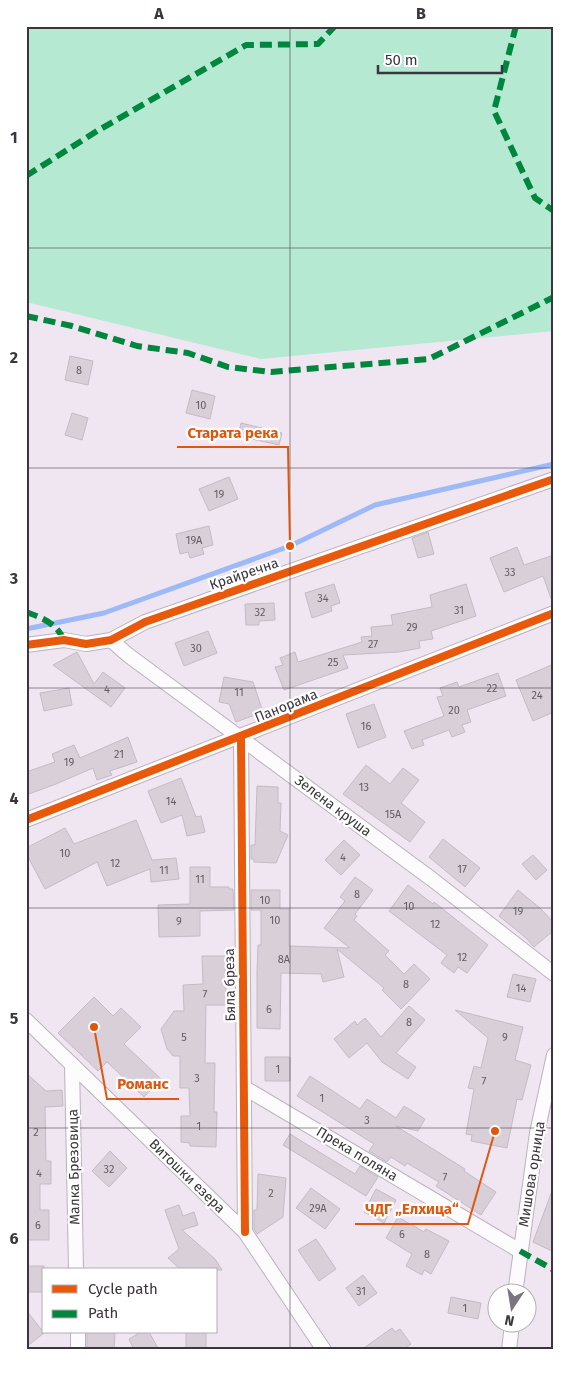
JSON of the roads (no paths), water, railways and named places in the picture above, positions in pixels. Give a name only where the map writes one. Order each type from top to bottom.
[{"type":"street","name":"Крайречна","points":[[26,644],[64,640],[86,644],[111,640],[145,622],[554,479]]},
{"type":"street","name":"Панорама","points":[[26,820],[554,613]]},
{"type":"street","name":"Зелена круша","points":[[111,640],[128,656],[434,880],[554,974]]},
{"type":"street","name":"Бяла бреза","points":[[241,737],[245,1232]]},
{"type":"street","name":"Витошки езера","points":[[26,1020],[245,1232],[324,1350]]},
{"type":"street","name":"Мишова орница","points":[[516,1284],[537,1133],[554,1055]]},
{"type":"street","name":"Малка Брезовица","points":[[72,1064],[76,1268]]},
{"type":"street","name":"Прека поляна","points":[[245,1088],[520,1251]]},
{"type":"street","points":[[78,1334],[78,1350]]},
{"type":"street","points":[[509,1350],[511,1334]]},
{"type":"waterway","points":[[26,629],[104,613],[290,546],[375,505],[554,464]]},
{"type":"place","name":"Старата река","points":[[290,546]]},
{"type":"place","name":"Романс","points":[[94,1027]]},
{"type":"place","name":"ЧДГ „Елхица“","points":[[495,1131]]}]
